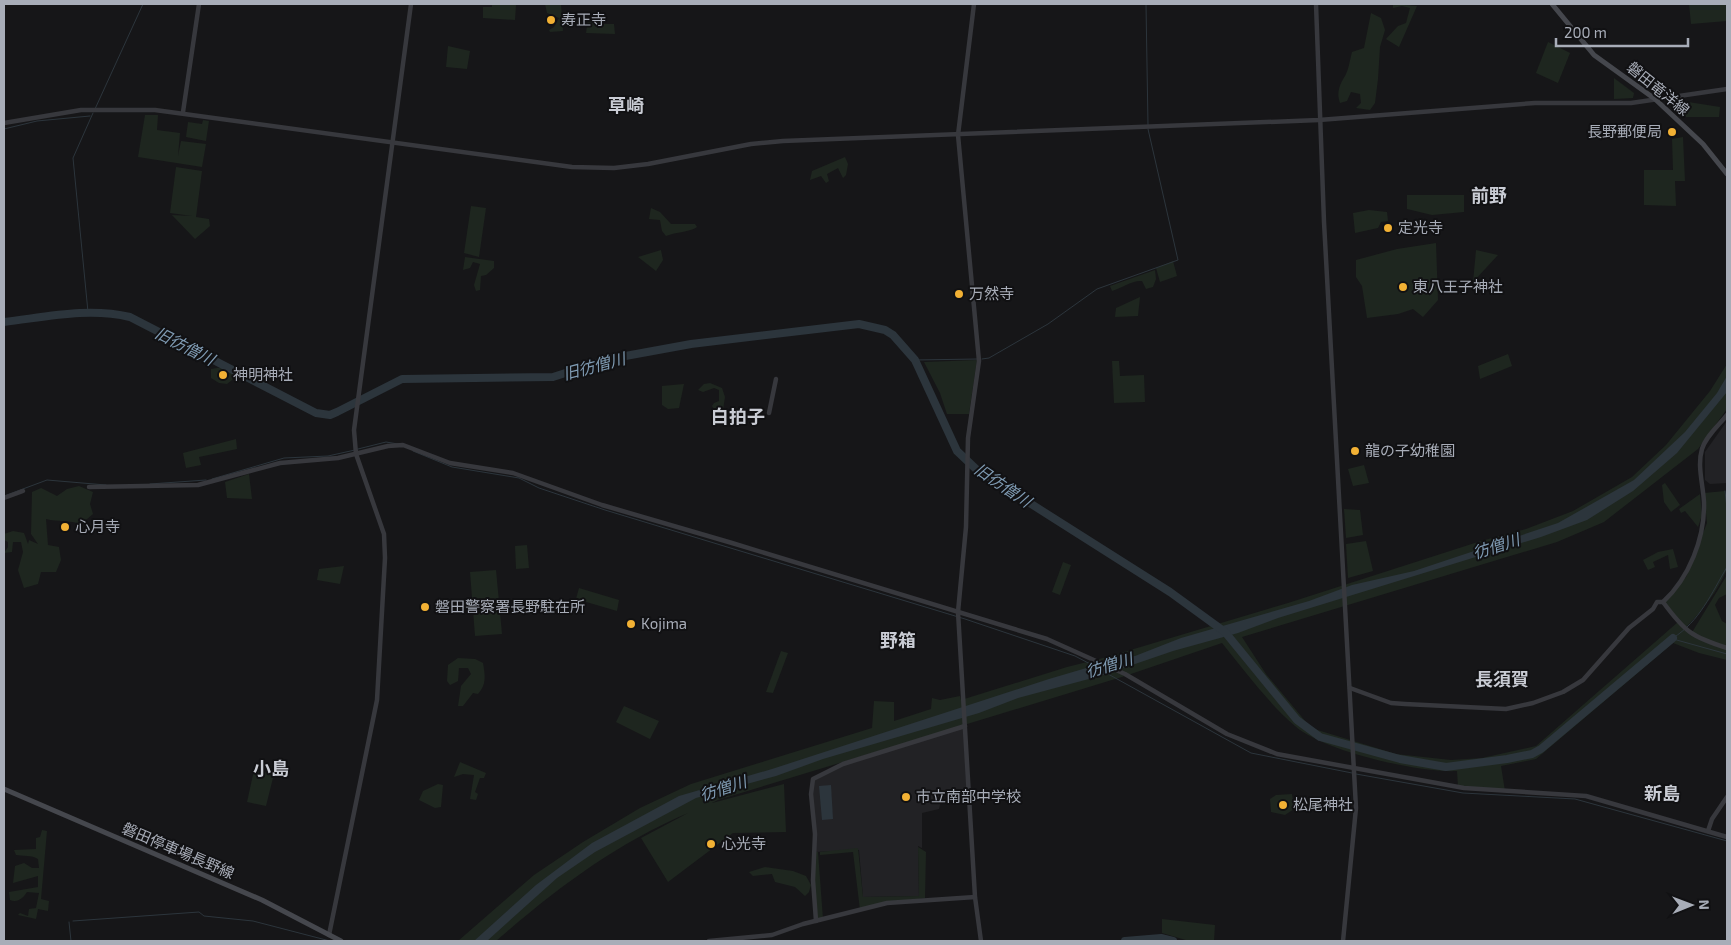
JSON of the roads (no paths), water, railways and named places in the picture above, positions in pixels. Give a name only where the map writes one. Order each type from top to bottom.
[{"type":"main road","name":"磐田竜洋線","points":[[1552,4],[1594,55],[1655,99],[1703,144],[1727,174]]},
{"type":"main road","name":"磐田停車場長野線","points":[[4,789],[262,900],[341,941]]},
{"type":"street","points":[[183,112],[199,4]]},
{"type":"street","points":[[329,935],[377,700],[385,544],[379,517],[356,454],[354,430],[411,4]]},
{"type":"street","points":[[974,4],[958,135],[979,359],[968,438],[966,527],[958,612],[975,897],[981,941]]},
{"type":"street","points":[[1316,4],[1319,120],[1356,825],[1343,941]]},
{"type":"street","points":[[4,124],[81,110],[126,109],[183,112],[572,167],[614,168],[768,142],[1148,125],[1319,120],[1515,104],[1607,104],[1727,89]]},
{"type":"street","points":[[768,413],[776,379]]},
{"type":"street","points":[[1663,602],[1686,574],[1701,533],[1704,504],[1700,460],[1706,441],[1727,415]]},
{"type":"street","points":[[89,487],[198,485],[280,463],[321,460],[404,444],[450,464],[513,473],[602,505],[732,542],[1047,639],[1096,659],[1216,728],[1276,754],[1354,766],[1464,788],[1586,796],[1727,837]]},
{"type":"street","points":[[4,498],[23,491]]},
{"type":"street","points":[[1350,688],[1391,702],[1408,704],[1506,709],[1533,703],[1563,692],[1583,680],[1640,617],[1653,609],[1657,602],[1663,602],[1690,634],[1705,642],[1727,648]]},
{"type":"street","points":[[816,921],[813,880],[815,834],[811,794],[813,780],[843,764],[965,725]]},
{"type":"street","points":[[1708,831],[1712,819],[1727,797]]},
{"type":"street","points":[[709,941],[759,938],[887,903],[975,897]]},
{"type":"water","name":"彷僧川","points":[[1727,376],[1727,392],[1677,453],[1633,491],[1587,520],[1541,537],[1278,618],[1238,633],[1173,651],[1100,676],[1018,698],[979,713],[823,759],[776,776],[696,798],[595,852],[557,878],[487,941],[474,941],[536,885],[592,843],[679,796],[772,769],[1049,679],[1117,659],[1135,656],[1181,638],[1309,601],[1352,585],[1414,571],[1558,523],[1634,480],[1685,432],[1717,393]]},
{"type":"water","points":[[831,785],[833,819],[822,820],[819,786]]},
{"type":"waterway","points":[[95,109],[143,4]]},
{"type":"waterway","points":[[1146,4],[1148,125]]},
{"type":"waterway","points":[[88,312],[73,158],[93,113]]},
{"type":"waterway","points":[[4,129],[37,121],[90,116]]},
{"type":"waterway","points":[[982,359],[989,358],[1048,324],[1097,289],[1178,260],[1148,129]]},
{"type":"waterway","name":"旧彷僧川","points":[[4,322],[83,313],[114,314],[130,317],[316,413],[330,415],[402,379],[553,377],[609,359],[691,344],[859,324],[885,330],[893,335],[915,360],[957,451],[976,469],[1170,592],[1225,632],[1297,720],[1320,737],[1400,759],[1446,767],[1532,754],[1541,749],[1673,638]]},
{"type":"waterway","points":[[915,360],[978,359]]},
{"type":"waterway","points":[[358,449],[386,442],[398,444]]},
{"type":"waterway","points":[[212,479],[284,458],[328,456],[355,450]]},
{"type":"waterway","name":"彷僧川","points":[[413,451],[452,467],[519,478],[539,488],[605,510],[965,619],[1075,656],[1094,666]]},
{"type":"waterway","points":[[4,496],[47,480],[106,485]]},
{"type":"waterway","points":[[150,484],[206,480]]},
{"type":"waterway","points":[[1725,491],[1727,508]]},
{"type":"waterway","points":[[1673,638],[1691,624],[1698,615],[1727,567]]},
{"type":"waterway","points":[[1673,639],[1727,654]]},
{"type":"waterway","name":"彷僧川","points":[[1108,674],[1251,753],[1352,773]]},
{"type":"waterway","points":[[1356,774],[1463,793],[1575,799],[1727,841]]},
{"type":"waterway","points":[[73,921],[199,912],[204,916],[253,921],[330,941]]},
{"type":"waterway","points":[[69,922],[71,941]]},
{"type":"waterway","points":[[1125,941],[1161,938],[1173,941]]},
{"type":"place","name":"寿正寺","points":[[551,20]]},
{"type":"place","name":"長野郵便局","points":[[1672,132]]},
{"type":"place","name":"定光寺","points":[[1388,228]]},
{"type":"place","name":"東八王子神社","points":[[1403,287]]},
{"type":"place","name":"万然寺","points":[[959,294]]},
{"type":"place","name":"神明神社","points":[[223,375]]},
{"type":"place","name":"龍の子幼稚園","points":[[1355,451]]},
{"type":"place","name":"心月寺","points":[[65,527]]},
{"type":"place","name":"磐田警察署長野駐在所","points":[[425,607]]},
{"type":"place","name":"Kojima","points":[[631,624]]},
{"type":"place","name":"市立南部中学校","points":[[906,797]]},
{"type":"place","name":"松尾神社","points":[[1283,805]]},
{"type":"place","name":"心光寺","points":[[711,844]]},
{"type":"district","name":"草崎","points":[[626,106]]},
{"type":"district","name":"前野","points":[[1489,196]]},
{"type":"district","name":"白拍子","points":[[738,417]]},
{"type":"district","name":"野箱","points":[[898,641]]},
{"type":"district","name":"長須賀","points":[[1502,680]]},
{"type":"district","name":"小島","points":[[271,769]]},
{"type":"district","name":"新島","points":[[1662,794]]}]
